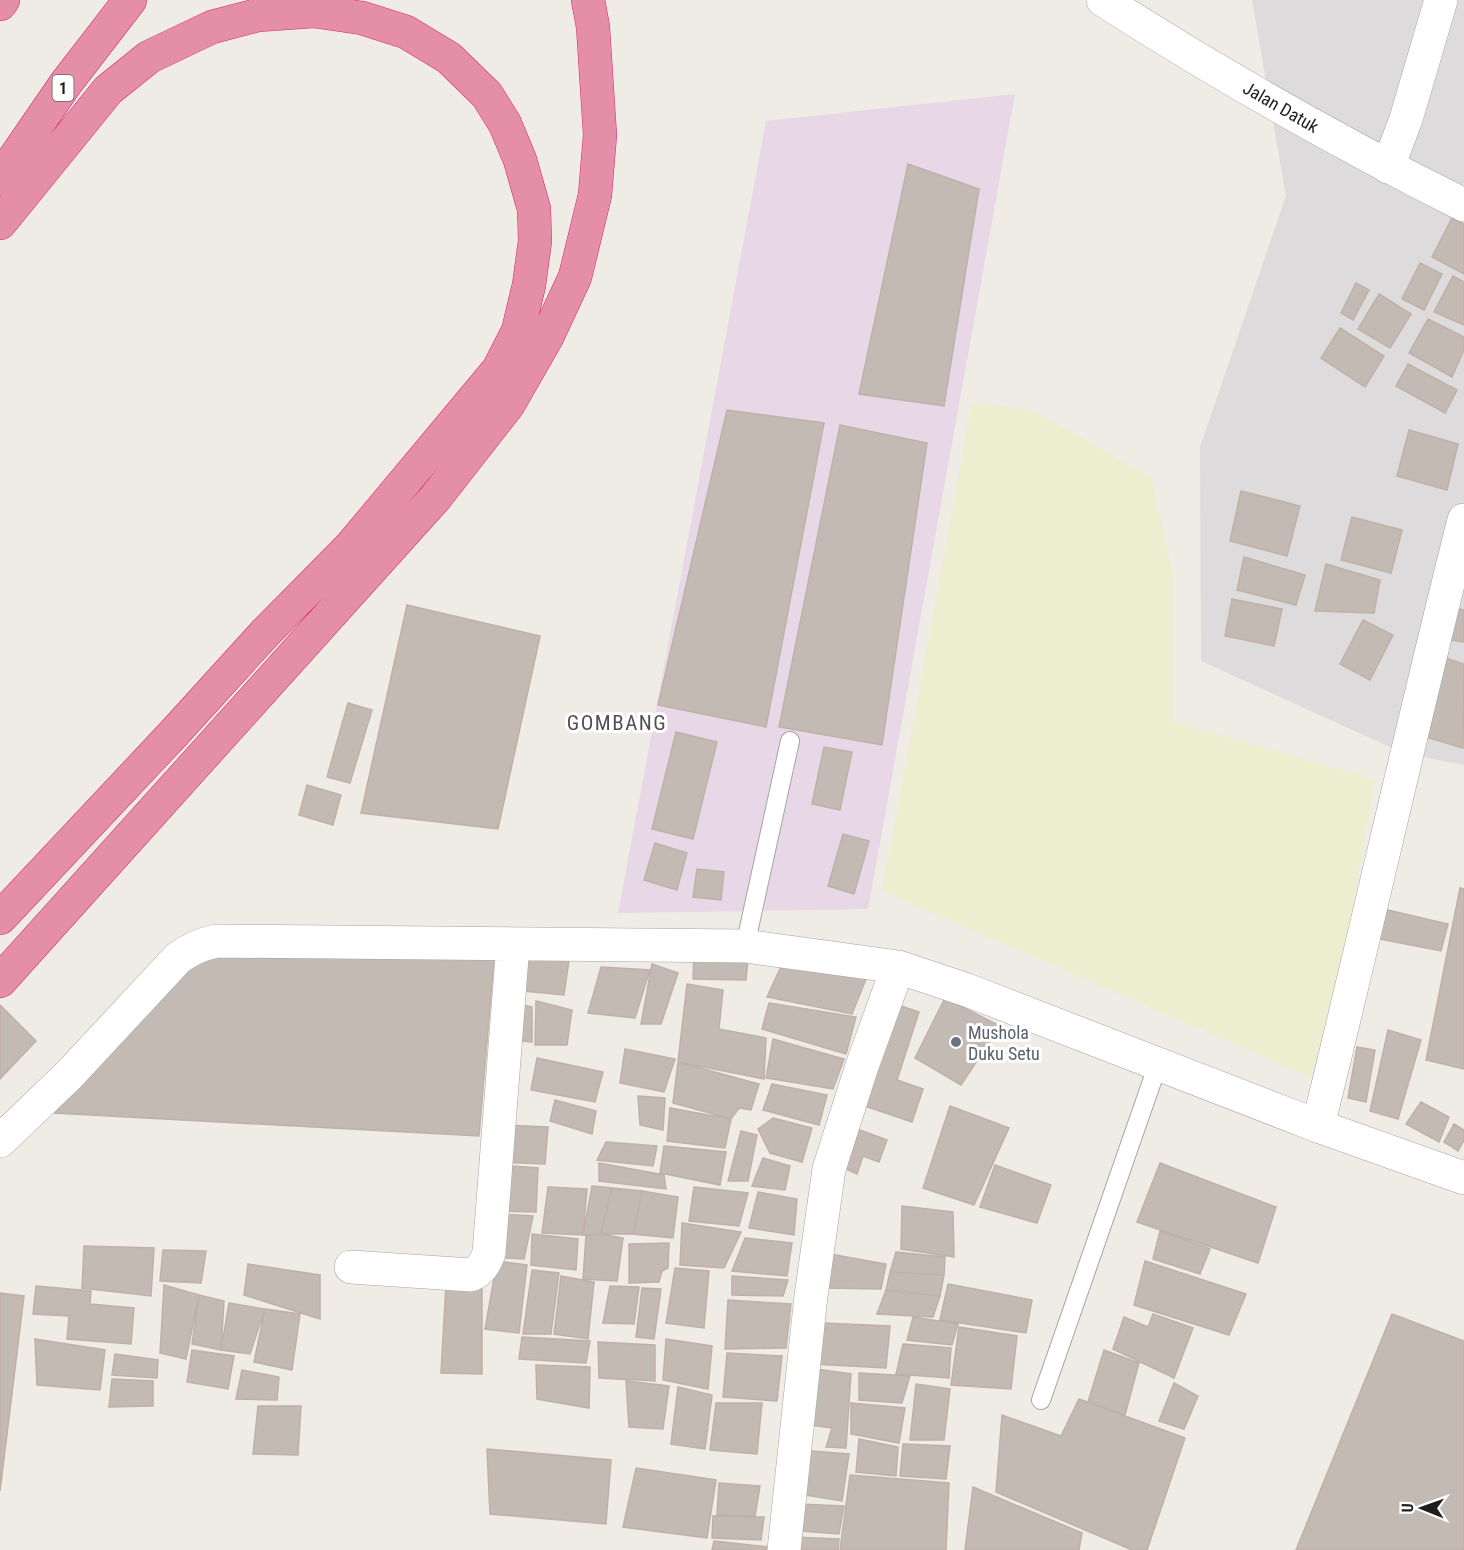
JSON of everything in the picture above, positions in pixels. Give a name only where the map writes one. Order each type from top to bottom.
[{"type":"highway","points":[[0,4],[3,0]]},
{"type":"highway","name":"1","points":[[0,179],[66,83],[130,0]]},
{"type":"highway","points":[[0,981],[436,497],[508,405],[548,336],[575,277],[594,195],[600,135],[594,27],[588,0]]},
{"type":"highway","points":[[0,223],[108,90],[149,57],[212,27],[258,15],[314,11],[362,18],[406,32],[449,58],[487,95],[505,124],[520,160],[534,209],[535,241],[529,285],[518,331],[498,370],[351,546],[265,633],[0,918]]},
{"type":"street","name":"Jalan Datuk","points":[[1103,0],[1178,48],[1388,167],[1464,205]]},
{"type":"street","points":[[1388,167],[1419,79],[1441,0]]},
{"type":"street","points":[[1318,1126],[1358,966],[1423,682],[1464,520]]},
{"type":"street","points":[[0,1141],[69,1075],[178,958],[189,950],[216,940],[745,946],[898,967],[967,990],[1318,1126],[1464,1178]]},
{"type":"street","points":[[351,1267],[471,1275],[485,1264],[489,1253],[513,944]]},
{"type":"street","points":[[784,1550],[811,1296],[829,1169],[862,1066],[898,967]]},
{"type":"lane","points":[[745,946],[790,741]]},
{"type":"lane","points":[[1041,1400],[1158,1064]]},
{"type":"shaded area","points":[[1252,0],[1464,0],[1464,765],[1403,753],[1201,661],[1200,447],[1286,196]]},
{"type":"shaded area","points":[[1015,94],[868,909],[618,913],[766,121]]},
{"type":"green space","points":[[972,403],[1033,410],[1151,478],[1173,574],[1173,721],[1375,780],[1322,1082],[882,891]]},
{"type":"building","points":[[908,164],[979,189],[944,406],[859,394]]},
{"type":"building","points":[[1452,218],[1464,224],[1464,274],[1432,257]]},
{"type":"building","points":[[1420,263],[1442,274],[1424,310],[1402,299]]},
{"type":"building","points":[[1453,276],[1464,282],[1464,325],[1434,312]]},
{"type":"building","points":[[1356,283],[1369,290],[1353,320],[1341,313]]},
{"type":"building","points":[[1379,294],[1411,314],[1390,348],[1358,329]]},
{"type":"building","points":[[1428,319],[1464,337],[1464,350],[1452,377],[1409,353]]},
{"type":"building","points":[[1340,328],[1384,356],[1365,387],[1321,358]]},
{"type":"building","points":[[1408,364],[1457,390],[1445,413],[1396,386]]},
{"type":"building","points":[[727,410],[824,423],[766,727],[658,705]]},
{"type":"building","points":[[840,425],[927,443],[882,745],[779,727]]},
{"type":"building","points":[[1409,430],[1458,444],[1447,490],[1397,476]]},
{"type":"building","points":[[1241,491],[1300,506],[1287,556],[1230,541]]},
{"type":"building","points":[[1352,517],[1402,530],[1391,573],[1341,560]]},
{"type":"building","points":[[1244,557],[1305,575],[1296,605],[1237,590]]},
{"type":"building","points":[[1326,564],[1380,580],[1374,613],[1315,611]]},
{"type":"building","points":[[1232,599],[1282,609],[1274,646],[1225,636]]},
{"type":"building","points":[[407,605],[540,636],[498,829],[361,813]]},
{"type":"building","points":[[1456,608],[1464,610],[1464,642],[1450,640]]},
{"type":"building","points":[[1363,620],[1393,635],[1370,680],[1340,664]]},
{"type":"building","points":[[1442,657],[1464,664],[1463,748],[1419,735]]},
{"type":"building","points":[[348,703],[372,710],[350,783],[327,777]]},
{"type":"building","points":[[676,732],[717,742],[693,839],[652,829]]},
{"type":"building","points":[[824,747],[852,752],[840,810],[812,804]]},
{"type":"building","points":[[307,785],[341,795],[333,825],[299,815]]},
{"type":"building","points":[[843,834],[869,841],[854,894],[828,886]]},
{"type":"building","points":[[655,843],[687,853],[677,890],[644,880]]},
{"type":"building","points":[[697,869],[724,872],[721,900],[693,897]]},
{"type":"building","points":[[1460,888],[1464,889],[1464,1069],[1426,1060]]},
{"type":"building","points":[[1375,907],[1448,924],[1441,951],[1369,937]]},
{"type":"building","points":[[514,952],[569,960],[564,995],[513,990]]},
{"type":"building","points":[[694,952],[748,960],[746,980],[693,979]]},
{"type":"building","points":[[191,957],[494,959],[479,1136],[55,1113]]},
{"type":"building","points":[[783,962],[866,979],[852,1014],[767,997]]},
{"type":"building","points":[[652,964],[678,973],[661,1024],[641,1024]]},
{"type":"building","points":[[601,967],[650,970],[635,1018],[588,1013]]},
{"type":"building","points":[[687,984],[723,990],[719,1029],[766,1038],[764,1079],[678,1062]]},
{"type":"building","name":"Mushola Duku Setu","points":[[945,998],[1000,1026],[961,1085],[915,1058]]},
{"type":"building","points":[[536,1001],[572,1010],[567,1045],[535,1045]]},
{"type":"building","points":[[886,1001],[919,1012],[897,1080],[923,1089],[912,1122],[853,1102]]},
{"type":"building","points":[[511,1002],[532,1007],[532,1042],[511,1040]]},
{"type":"building","points":[[769,1003],[856,1017],[846,1054],[762,1029]]},
{"type":"building","points":[[0,1005],[36,1041],[0,1079]]},
{"type":"building","points":[[1388,1030],[1421,1040],[1398,1119],[1370,1111]]},
{"type":"building","points":[[773,1039],[844,1059],[833,1089],[766,1078]]},
{"type":"building","points":[[1357,1047],[1375,1050],[1366,1102],[1348,1098]]},
{"type":"building","points":[[625,1049],[675,1059],[664,1092],[620,1083]]},
{"type":"building","points":[[537,1058],[603,1072],[595,1102],[531,1090]]},
{"type":"building","points":[[678,1062],[759,1084],[751,1110],[739,1108],[731,1119],[673,1103]]},
{"type":"building","points":[[772,1084],[827,1095],[819,1125],[763,1110]]},
{"type":"building","points":[[638,1096],[665,1098],[663,1130],[640,1125]]},
{"type":"building","points":[[555,1100],[596,1111],[592,1134],[550,1121]]},
{"type":"building","points":[[1421,1102],[1449,1117],[1439,1142],[1406,1124]]},
{"type":"building","points":[[950,1106],[1009,1128],[974,1205],[923,1188]]},
{"type":"building","points":[[670,1108],[731,1119],[725,1148],[667,1141]]},
{"type":"building","points":[[773,1118],[812,1128],[802,1162],[770,1153],[758,1129]]},
{"type":"building","points":[[1454,1124],[1464,1130],[1464,1140],[1458,1151],[1444,1142]]},
{"type":"building","points":[[501,1125],[548,1127],[545,1164],[497,1162]]},
{"type":"building","points":[[857,1129],[887,1140],[879,1162],[863,1156],[857,1174],[839,1166]]},
{"type":"building","points":[[741,1131],[757,1135],[748,1181],[728,1181]]},
{"type":"building","points":[[606,1142],[657,1146],[653,1166],[597,1160]]},
{"type":"building","points":[[664,1146],[726,1152],[720,1185],[660,1173]]},
{"type":"building","points":[[763,1158],[790,1166],[785,1190],[752,1186]]},
{"type":"building","points":[[599,1163],[664,1175],[666,1189],[599,1181]]},
{"type":"building","points":[[1160,1163],[1276,1207],[1258,1263],[1137,1222]]},
{"type":"building","points":[[498,1165],[538,1168],[536,1212],[494,1211]]},
{"type":"building","points":[[995,1165],[1051,1185],[1037,1223],[980,1207]]},
{"type":"building","points":[[592,1186],[612,1188],[601,1234],[583,1235]]},
{"type":"building","points":[[548,1187],[587,1189],[583,1235],[542,1233]]},
{"type":"building","points":[[694,1187],[748,1193],[739,1226],[689,1221]]},
{"type":"building","points":[[612,1188],[642,1191],[633,1234],[601,1234]]},
{"type":"building","points":[[642,1191],[678,1197],[673,1238],[633,1234]]},
{"type":"building","points":[[758,1192],[797,1199],[794,1235],[749,1228]]},
{"type":"building","points":[[902,1206],[953,1212],[954,1257],[901,1249]]},
{"type":"building","points":[[497,1214],[533,1216],[524,1259],[491,1257]]},
{"type":"building","points":[[682,1223],[741,1232],[724,1268],[680,1265]]},
{"type":"building","points":[[1160,1231],[1210,1249],[1200,1274],[1153,1259]]},
{"type":"building","points":[[532,1234],[578,1239],[576,1270],[531,1265]]},
{"type":"building","points":[[601,1234],[623,1238],[617,1281],[583,1279],[586,1236]]},
{"type":"building","points":[[745,1238],[792,1243],[787,1276],[732,1271]]},
{"type":"building","points":[[669,1243],[668,1268],[662,1271],[659,1282],[629,1283],[629,1244]]},
{"type":"building","points":[[84,1246],[154,1248],[151,1296],[82,1288]]},
{"type":"building","points":[[163,1250],[206,1251],[201,1283],[160,1281]]},
{"type":"building","points":[[896,1252],[945,1257],[944,1275],[890,1272]]},
{"type":"building","points":[[830,1254],[886,1264],[881,1289],[825,1288]]},
{"type":"building","points":[[497,1261],[527,1265],[519,1333],[485,1329]]},
{"type":"building","points":[[1145,1261],[1246,1294],[1229,1335],[1134,1305]]},
{"type":"building","points":[[248,1264],[320,1275],[320,1319],[244,1295]]},
{"type":"building","points":[[675,1268],[709,1271],[704,1328],[666,1323]]},
{"type":"building","points":[[532,1270],[559,1273],[551,1334],[523,1334]]},
{"type":"building","points":[[890,1272],[944,1275],[940,1296],[886,1290]]},
{"type":"building","points":[[561,1276],[594,1282],[588,1339],[554,1334]]},
{"type":"building","points":[[732,1276],[788,1280],[783,1296],[732,1295]]},
{"type":"building","points":[[948,1284],[1032,1300],[1026,1333],[940,1320]]},
{"type":"building","points":[[164,1285],[199,1295],[186,1359],[160,1353]]},
{"type":"building","points":[[446,1285],[482,1289],[482,1374],[441,1373]]},
{"type":"building","points":[[36,1286],[91,1291],[90,1304],[134,1308],[131,1344],[67,1339],[69,1316],[33,1314]]},
{"type":"building","points":[[610,1286],[639,1287],[634,1324],[603,1323]]},
{"type":"building","points":[[642,1288],[661,1289],[654,1339],[636,1337]]},
{"type":"building","points":[[886,1290],[940,1296],[933,1317],[877,1314]]},
{"type":"building","points":[[0,1293],[24,1296],[0,1491]]},
{"type":"building","points":[[199,1295],[224,1301],[221,1350],[192,1344]]},
{"type":"building","points":[[728,1300],[791,1304],[786,1348],[725,1349]]},
{"type":"building","points":[[229,1303],[265,1309],[250,1354],[221,1350]]},
{"type":"building","points":[[265,1309],[300,1314],[292,1370],[254,1362]]},
{"type":"building","points":[[1153,1314],[1193,1328],[1174,1378],[1113,1349],[1124,1317],[1148,1327]]},
{"type":"building","points":[[1392,1314],[1464,1341],[1464,1550],[1296,1550]]},
{"type":"building","points":[[913,1317],[958,1324],[952,1345],[907,1340]]},
{"type":"building","points":[[822,1323],[890,1326],[886,1368],[813,1364]]},
{"type":"building","points":[[959,1327],[1017,1336],[1011,1389],[951,1385]]},
{"type":"building","points":[[522,1337],[590,1341],[586,1363],[519,1359]]},
{"type":"building","points":[[35,1339],[105,1350],[100,1390],[37,1385]]},
{"type":"building","points":[[666,1339],[712,1346],[708,1389],[663,1380]]},
{"type":"building","points":[[598,1342],[655,1345],[655,1381],[599,1378]]},
{"type":"building","points":[[903,1344],[951,1348],[949,1378],[896,1374]]},
{"type":"building","points":[[192,1350],[234,1356],[228,1389],[187,1382]]},
{"type":"building","points":[[1104,1350],[1139,1363],[1125,1415],[1088,1402]]},
{"type":"building","points":[[727,1353],[782,1356],[777,1401],[723,1397]]},
{"type":"building","points":[[115,1354],[158,1360],[157,1378],[112,1375]]},
{"type":"building","points":[[536,1365],[590,1367],[589,1408],[537,1399]]},
{"type":"building","points":[[809,1368],[851,1374],[846,1448],[826,1447],[832,1428],[803,1424]]},
{"type":"building","points":[[242,1370],[279,1377],[277,1400],[236,1399]]},
{"type":"building","points":[[859,1373],[910,1376],[902,1403],[859,1400]]},
{"type":"building","points":[[112,1379],[153,1381],[153,1406],[109,1407]]},
{"type":"building","points":[[626,1381],[669,1386],[663,1429],[629,1427]]},
{"type":"building","points":[[1174,1383],[1198,1396],[1184,1429],[1159,1421]]},
{"type":"building","points":[[916,1384],[950,1389],[944,1440],[910,1440]]},
{"type":"building","points":[[678,1387],[712,1395],[705,1449],[671,1444]]},
{"type":"building","points":[[1079,1399],[1185,1438],[1147,1550],[1132,1550],[996,1492],[1002,1415],[1061,1436]]},
{"type":"building","points":[[716,1403],[762,1403],[757,1454],[710,1450]]},
{"type":"building","points":[[851,1403],[905,1408],[899,1443],[851,1434]]},
{"type":"building","points":[[258,1406],[301,1406],[298,1455],[253,1454]]},
{"type":"building","points":[[859,1439],[898,1447],[896,1476],[856,1472]]},
{"type":"building","points":[[903,1444],[950,1446],[946,1479],[900,1476]]},
{"type":"building","points":[[487,1449],[611,1460],[606,1524],[490,1514]]},
{"type":"building","points":[[799,1450],[849,1454],[842,1501],[792,1493]]},
{"type":"building","points":[[636,1468],[716,1480],[707,1538],[623,1527]]},
{"type":"building","points":[[850,1475],[949,1483],[946,1550],[840,1550]]},
{"type":"building","points":[[719,1483],[760,1486],[755,1516],[717,1515]]},
{"type":"building","points":[[973,1487],[1082,1533],[1079,1550],[965,1550]]},
{"type":"building","points":[[798,1504],[844,1506],[839,1534],[788,1530]]},
{"type":"building","points":[[713,1516],[764,1517],[761,1540],[712,1538]]},
{"type":"building","points":[[794,1537],[839,1539],[838,1550],[793,1550]]},
{"type":"building","points":[[714,1541],[769,1547],[769,1550],[712,1550]]},
{"type":"place","name":"Mushola Duku Setu","points":[[956,1042]]},
{"type":"district","name":"GOMBANG","points":[[617,723]]}]
